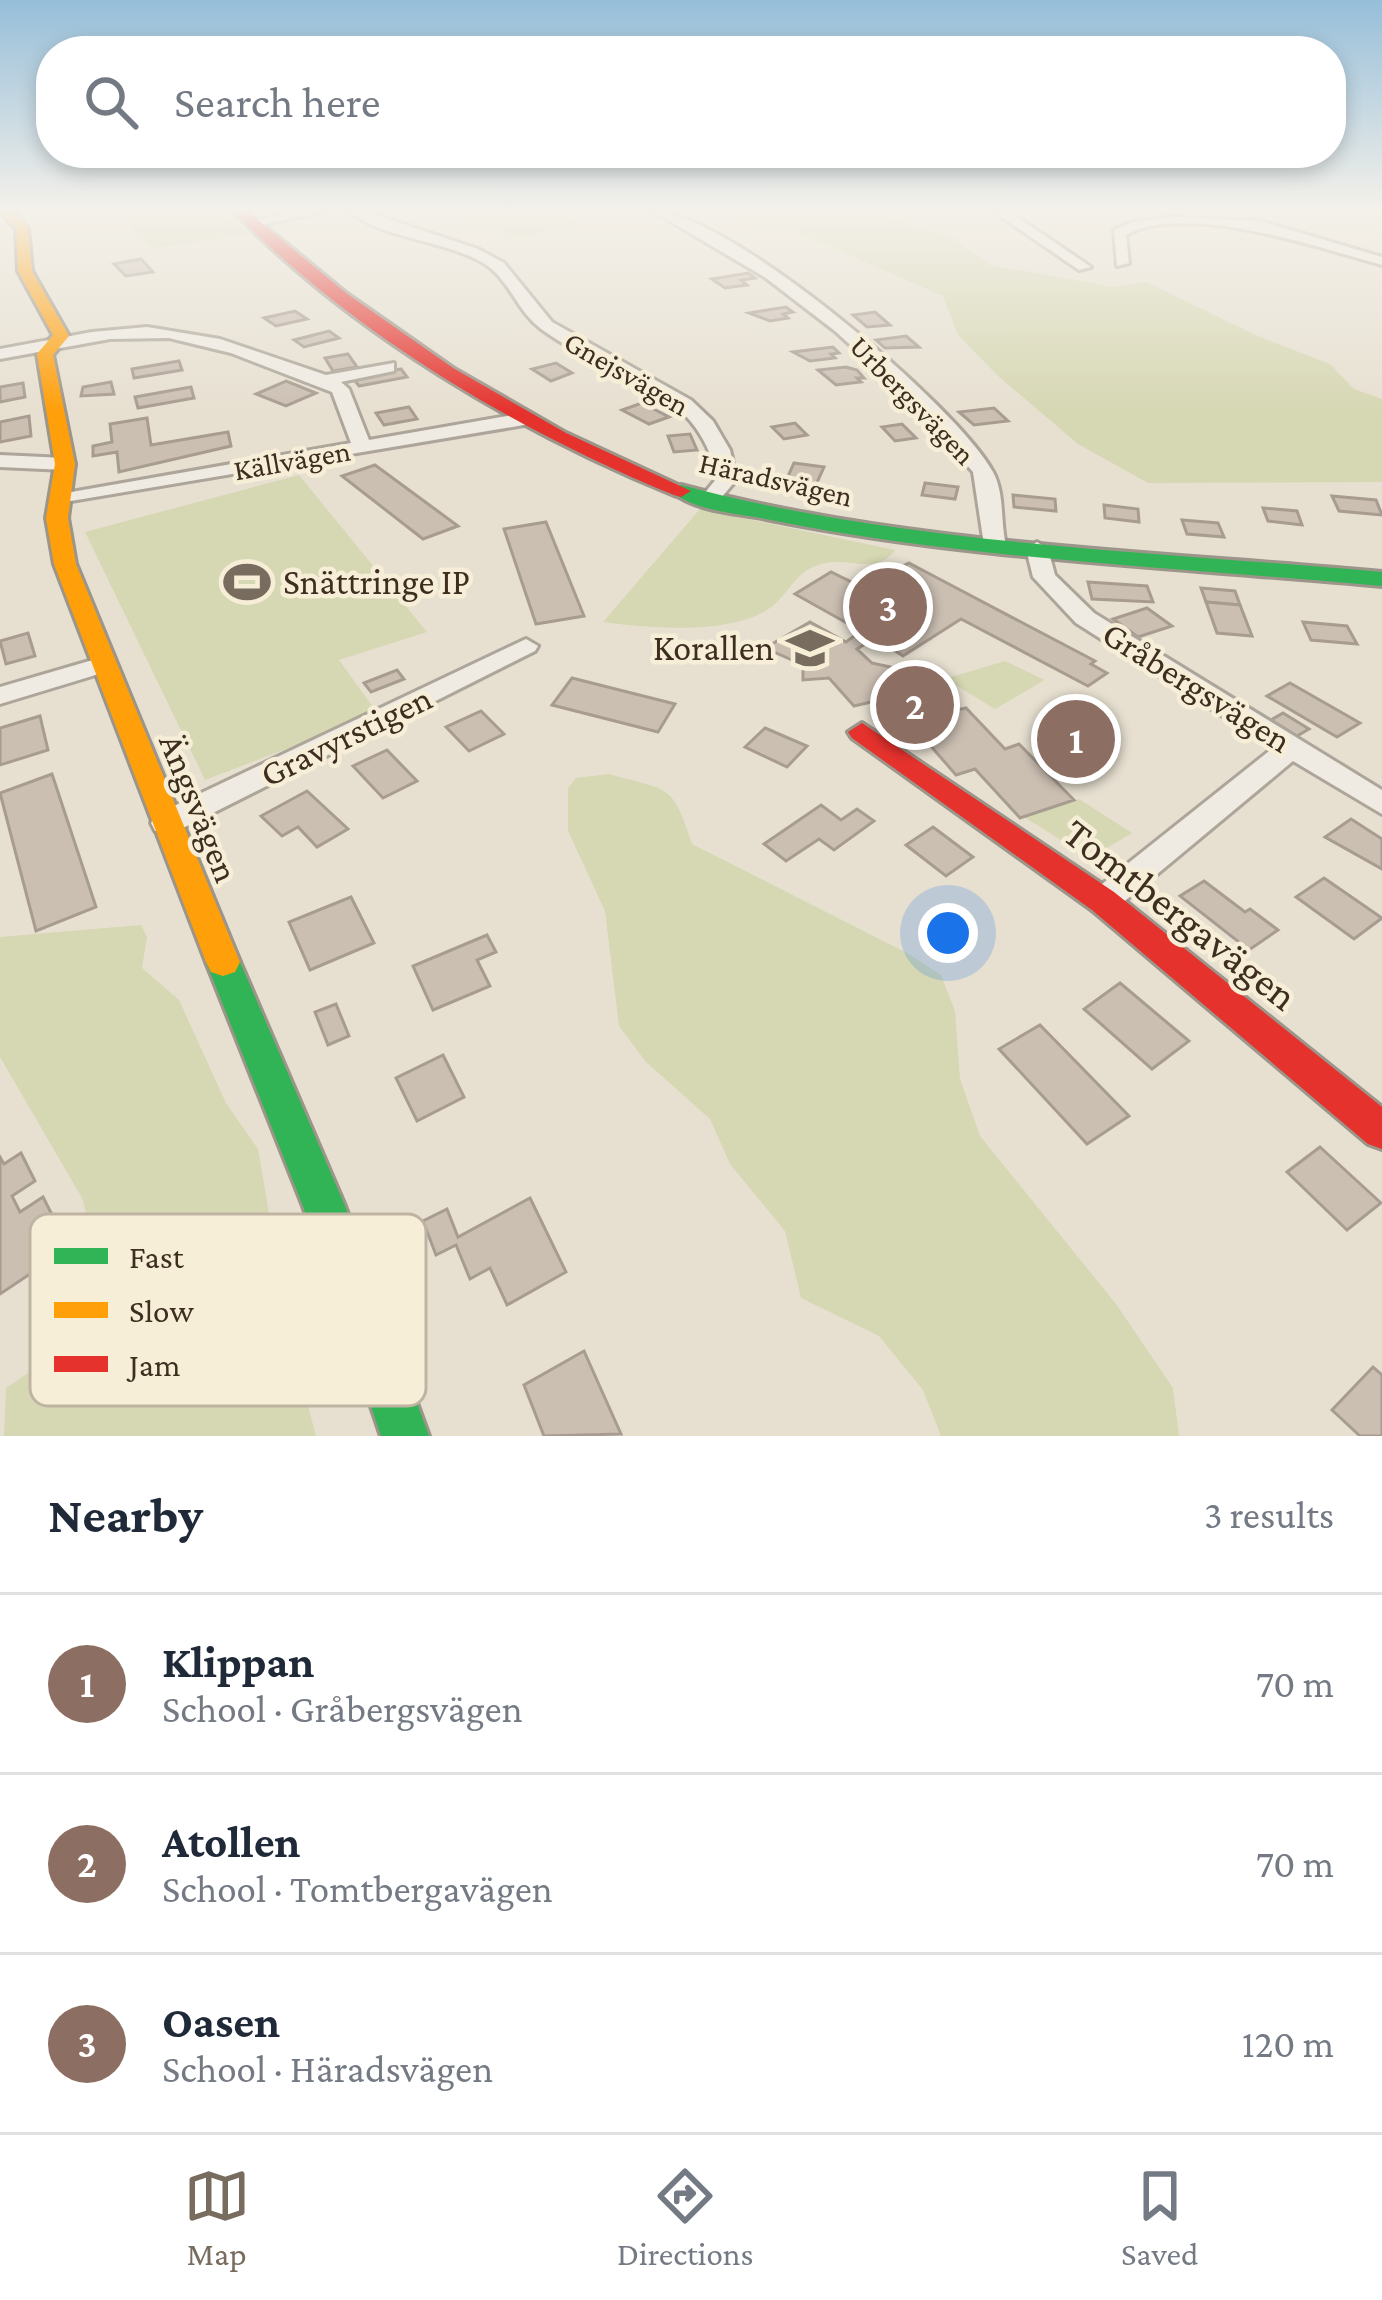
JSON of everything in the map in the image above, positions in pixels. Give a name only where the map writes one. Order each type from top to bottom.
[{"type":"street","name":"Ängsvägen","points":[[30,278],[61,336],[45,354],[65,464],[57,518],[65,564],[327,1214]]},
{"type":"street","name":"Häradsvägen","points":[[317,278],[365,319],[458,382],[617,467],[708,501],[859,531],[1382,579]]},
{"type":"street","name":"Gnejsvägen","points":[[511,278],[533,315],[546,325],[696,412],[718,439],[726,461],[727,479],[708,501]]},
{"type":"street","name":"Urbergsvägen","points":[[773,278],[860,342],[985,474],[995,545]]},
{"type":"street","points":[[0,354],[130,332],[187,336],[340,389],[362,448]]},
{"type":"street","points":[[325,380],[388,367]]},
{"type":"street","name":"Källvägen","points":[[60,500],[524,419]]},
{"type":"street","points":[[0,460],[65,464]]},
{"type":"street","name":"Gråbergsvägen","points":[[1037,549],[1044,577],[1085,618],[1382,804]]},
{"type":"street","name":"Gravyrstigen","points":[[166,823],[526,646]]},
{"type":"street","points":[[0,696],[103,665]]},
{"type":"street","name":"Tomtbergavägen","points":[[862,732],[1103,901],[1382,1131]]},
{"type":"street","points":[[1103,901],[1292,747]]},
{"type":"street","name":"Ängsvägen","points":[[394,1406],[405,1436]]},
{"type":"green space","points":[[902,278],[1063,278],[1114,287],[1147,282],[1255,335],[1330,364],[1354,389],[1382,399],[1382,482],[1148,483],[1078,444],[998,376],[958,335],[943,296]]},
{"type":"green space","name":"Snättringe IP","points":[[299,475],[427,632],[339,660],[378,714],[205,780],[85,532]]},
{"type":"green space","points":[[700,509],[895,550],[872,564],[835,562],[809,569],[777,602],[741,621],[693,627],[603,622]]},
{"type":"green space","points":[[1005,661],[1045,680],[995,709],[952,683],[951,677]]},
{"type":"green space","points":[[609,774],[666,792],[679,809],[692,844],[907,953],[941,975],[955,1011],[960,1079],[980,1136],[1116,1304],[1173,1388],[1179,1436],[941,1436],[923,1390],[879,1336],[801,1298],[785,1231],[730,1164],[710,1119],[646,1062],[619,1026],[605,911],[568,831],[568,788],[576,778]]},
{"type":"green space","points":[[1079,799],[1132,833],[1090,858],[1024,817]]},
{"type":"green space","points":[[141,925],[147,937],[142,968],[179,1000],[226,1103],[258,1149],[269,1214],[86,1214],[82,1198],[0,1057],[0,937]]},
{"type":"green space","points":[[30,1372],[30,1406],[308,1406],[316,1436],[4,1436],[6,1388]]},
{"type":"building","points":[[755,278],[741,280],[747,285],[725,288],[712,279]]},
{"type":"building","points":[[786,307],[793,312],[783,314],[788,318],[770,321],[749,313]]},
{"type":"building","points":[[295,311],[307,319],[276,326],[264,318]]},
{"type":"building","points":[[875,312],[890,325],[867,327],[853,315]]},
{"type":"building","points":[[329,331],[339,338],[304,347],[294,340]]},
{"type":"building","points":[[906,336],[919,347],[885,348],[876,340]]},
{"type":"building","points":[[833,347],[839,353],[831,354],[835,358],[810,361],[793,352]]},
{"type":"building","points":[[348,354],[357,367],[333,371],[325,358]]},
{"type":"building","points":[[179,361],[182,370],[134,378],[132,369]]},
{"type":"building","points":[[556,363],[572,373],[551,381],[532,369]]},
{"type":"building","points":[[401,369],[407,377],[359,386],[353,378]]},
{"type":"building","points":[[818,370],[857,370],[864,378],[857,378],[861,382],[836,385]]},
{"type":"building","points":[[286,381],[316,393],[286,406],[256,394]]},
{"type":"building","points":[[111,382],[114,394],[81,396],[83,387]]},
{"type":"building","points":[[23,383],[25,397],[0,402],[0,387]]},
{"type":"building","points":[[191,387],[194,398],[138,408],[135,397]]},
{"type":"building","points":[[642,403],[669,417],[649,424],[622,410]]},
{"type":"building","points":[[409,407],[417,419],[384,425],[376,413]]},
{"type":"building","points":[[994,408],[1008,421],[974,425],[959,412]]},
{"type":"building","points":[[29,416],[31,436],[0,442],[0,422]]},
{"type":"building","points":[[147,418],[151,445],[228,432],[231,446],[119,472],[117,452],[93,456],[93,446],[112,442],[110,424]]},
{"type":"building","points":[[795,423],[807,435],[784,439],[772,427]]},
{"type":"building","points":[[902,424],[916,438],[895,441],[882,427]]},
{"type":"building","points":[[690,434],[697,450],[674,452],[668,436]]},
{"type":"building","points":[[794,463],[824,467],[815,487],[785,483]]},
{"type":"building","points":[[375,465],[458,526],[423,539],[342,476]]},
{"type":"building","points":[[925,483],[958,487],[955,499],[922,495]]},
{"type":"building","points":[[1013,495],[1055,499],[1056,511],[1014,507]]},
{"type":"building","points":[[1332,496],[1376,500],[1382,515],[1339,511]]},
{"type":"building","points":[[1104,505],[1138,509],[1139,522],[1105,518]]},
{"type":"building","points":[[1263,508],[1297,511],[1302,525],[1268,521]]},
{"type":"building","points":[[1182,520],[1218,523],[1224,537],[1187,534]]},
{"type":"building","points":[[546,522],[584,616],[536,624],[504,529]]},
{"type":"building","points":[[909,563],[1095,661],[1091,664],[1107,673],[1088,686],[961,619],[903,656],[875,638],[857,649],[872,663],[891,667],[905,682],[917,680],[957,710],[966,708],[1005,749],[1019,744],[1074,800],[1020,818],[975,769],[956,775],[923,737],[906,742],[871,702],[854,706],[829,678],[803,680],[803,665],[765,648],[810,622],[846,642],[861,631],[795,594],[831,572],[862,587]]},
{"type":"building","points":[[1088,582],[1147,586],[1153,602],[1092,599]]},
{"type":"building","points":[[1201,588],[1235,591],[1240,605],[1206,602]]},
{"type":"building","points":[[1206,602],[1240,605],[1252,636],[1217,633]]},
{"type":"building","points":[[1147,608],[1172,626],[1138,637],[1113,619]]},
{"type":"building","points":[[1303,622],[1347,626],[1357,644],[1311,640]]},
{"type":"building","points":[[28,633],[35,656],[6,664],[0,641]]},
{"type":"building","points":[[397,670],[404,679],[371,692],[364,683]]},
{"type":"building","points":[[572,678],[675,704],[658,732],[552,705]]},
{"type":"building","points":[[1290,683],[1360,723],[1337,737],[1267,696]]},
{"type":"building","points":[[481,711],[504,734],[469,751],[446,727]]},
{"type":"building","points":[[1283,713],[1309,729],[1297,736],[1271,720]]},
{"type":"building","points":[[40,716],[48,750],[0,765],[0,728]]},
{"type":"building","points":[[1080,716],[1113,736],[1070,765],[1037,744]]},
{"type":"building","points":[[765,728],[807,746],[787,767],[745,747]]},
{"type":"building","points":[[387,750],[417,781],[383,798],[353,766]]},
{"type":"building","points":[[52,774],[96,907],[36,931],[0,793]]},
{"type":"building","points":[[307,791],[348,829],[317,847],[298,827],[282,836],[261,816]]},
{"type":"building","points":[[821,805],[841,820],[857,809],[874,821],[834,850],[819,839],[786,861],[764,844]]},
{"type":"building","points":[[1351,819],[1382,839],[1382,869],[1325,837]]},
{"type":"building","points":[[933,827],[973,857],[946,876],[906,845]]},
{"type":"building","points":[[1324,878],[1382,918],[1354,939],[1296,897]]},
{"type":"building","points":[[1204,881],[1278,930],[1249,950],[1180,896]]},
{"type":"building","points":[[351,897],[374,943],[310,970],[289,922]]},
{"type":"building","points":[[487,935],[496,952],[477,960],[490,986],[433,1010],[413,966]]},
{"type":"building","points":[[1120,983],[1189,1041],[1152,1069],[1084,1009]]},
{"type":"building","points":[[336,1004],[349,1036],[328,1045],[315,1012]]},
{"type":"building","points":[[1040,1025],[1129,1116],[1087,1144],[999,1049]]},
{"type":"building","points":[[443,1055],[464,1097],[417,1121],[396,1078]]},
{"type":"building","points":[[1320,1147],[1381,1203],[1347,1230],[1287,1172]]},
{"type":"building","points":[[21,1153],[35,1181],[12,1196],[20,1212],[43,1197],[52,1214],[30,1214],[30,1274],[0,1294],[0,1157],[4,1164]]},
{"type":"building","points":[[530,1198],[566,1272],[507,1305],[490,1268],[470,1279],[456,1245],[436,1255],[426,1220],[447,1209],[458,1237]]},
{"type":"building","points":[[584,1351],[621,1434],[544,1436],[524,1385]]},
{"type":"building","points":[[1373,1367],[1382,1375],[1382,1436],[1360,1436],[1332,1410]]},
{"type":"traffic: fast","points":[[681,491],[708,501],[858,531],[1382,579]]},
{"type":"traffic: fast","points":[[223,962],[327,1214]]},
{"type":"traffic: fast","points":[[394,1406],[405,1436]]},
{"type":"traffic: slow","points":[[29,278],[61,336],[45,354],[65,464],[57,518],[65,564],[223,962]]},
{"type":"traffic: jam","points":[[319,278],[393,335],[502,406],[619,466],[681,491]]},
{"type":"traffic: jam","points":[[862,732],[1103,901],[1382,1131]]},
{"type":"place","name":"Snättringe IP","points":[[247,582]]},
{"type":"place","name":"Oasen","points":[[888,607]]},
{"type":"place","name":"Korallen","points":[[810,648]]},
{"type":"place","name":"Atollen","points":[[915,705]]},
{"type":"place","name":"Klippan","points":[[1076,739]]}]
